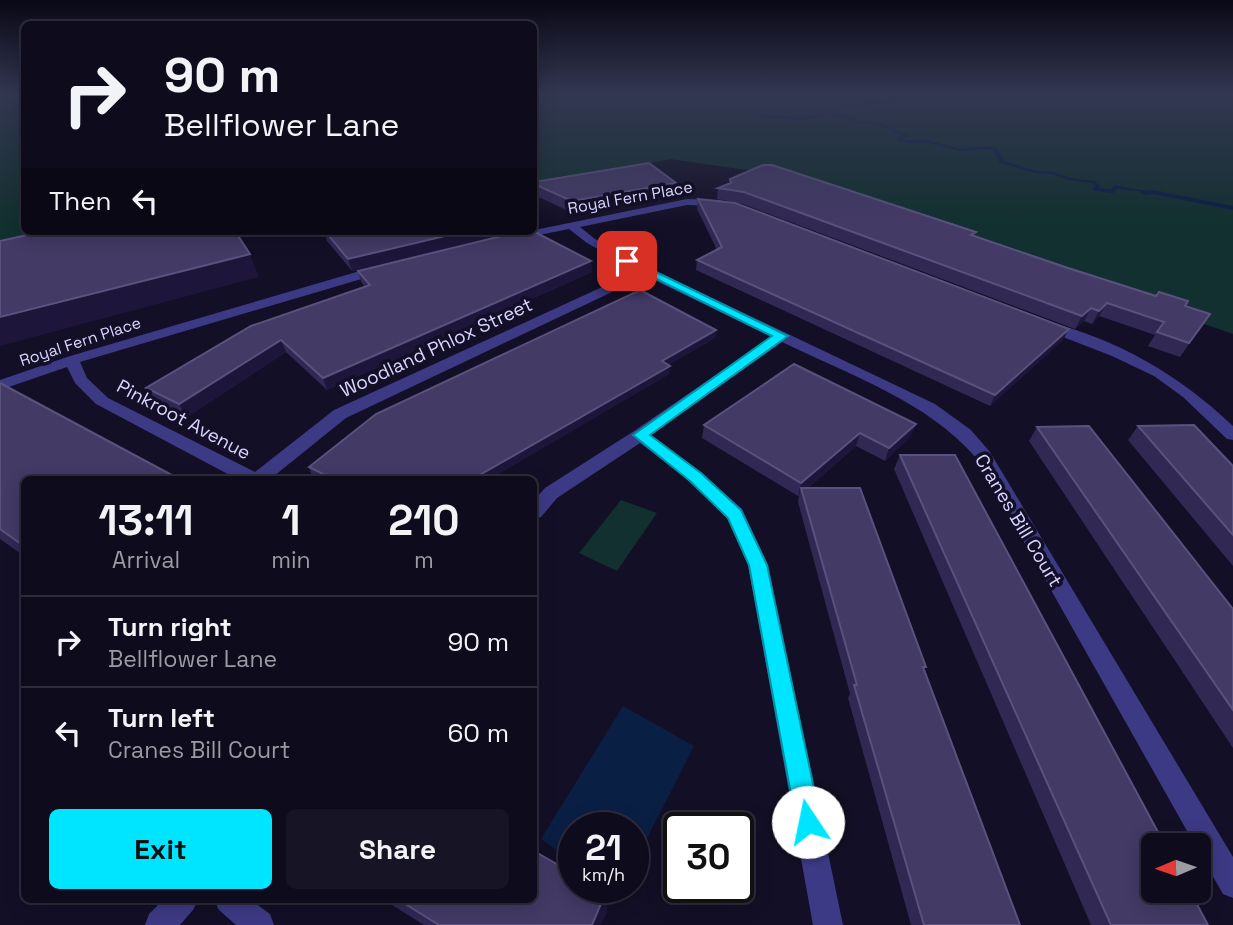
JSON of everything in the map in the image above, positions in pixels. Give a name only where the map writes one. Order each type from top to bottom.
[{"type":"street","name":"Royal Fern Place","points":[[537,232],[687,202],[726,204],[738,208]]},
{"type":"street","name":"Cranes Bill Court","points":[[571,225],[591,241],[646,271],[929,408],[965,434],[984,456],[1233,884]]},
{"type":"street","name":"Royal Fern Place","points":[[505,239],[524,235]]},
{"type":"street","name":"Royal Fern Place","points":[[0,385],[72,360],[397,265]]},
{"type":"street","name":"Woodland Phlox Street","points":[[261,476],[340,414],[646,271]]},
{"type":"street","points":[[1038,322],[1125,356],[1159,373],[1186,391],[1233,435]]},
{"type":"street","points":[[537,509],[551,493],[640,435],[781,336]]},
{"type":"street","name":"Pinkroot Avenue","points":[[72,360],[80,380],[102,401],[248,476]]},
{"type":"street","points":[[640,435],[696,477],[735,514],[758,565],[828,925]]},
{"type":"street","points":[[160,925],[180,903]]},
{"type":"street","points":[[233,903],[259,925]]},
{"type":"green space","points":[[0,137],[21,137],[21,235],[120,235],[0,263]]},
{"type":"green space","points":[[537,137],[1233,137],[1233,334],[761,172],[670,159],[537,185]]},
{"type":"green space","points":[[621,500],[657,513],[617,571],[579,553]]},
{"type":"water","points":[[623,706],[694,746],[649,834],[649,812],[558,812],[558,851],[541,839]]},
{"type":"building","points":[[649,163],[676,183],[572,201],[537,185],[537,182]]},
{"type":"building","points":[[763,165],[772,165],[976,232],[971,235],[1068,268],[1156,296],[1159,292],[1188,301],[1185,306],[1210,314],[1189,343],[1157,332],[1164,322],[1107,303],[1099,311],[1091,308],[1082,316],[744,192],[718,188],[731,183],[730,179]]},
{"type":"building","points":[[698,199],[735,203],[1069,329],[995,395],[697,260],[722,247]]},
{"type":"building","points":[[537,233],[591,261],[323,378],[281,340],[179,404],[146,388],[251,326],[370,285],[358,271],[506,235]]},
{"type":"building","points":[[27,235],[238,235],[250,254],[0,317],[0,241]]},
{"type":"building","points":[[328,235],[449,235],[348,259]]},
{"type":"building","points":[[640,290],[716,330],[662,361],[670,366],[478,476],[327,476],[309,467],[376,414]]},
{"type":"building","points":[[794,364],[916,424],[889,448],[860,433],[801,483],[704,425]]},
{"type":"building","points":[[0,383],[174,476],[21,476],[21,544],[0,529]]},
{"type":"building","points":[[1194,425],[1233,466],[1233,535],[1138,426]]},
{"type":"building","points":[[1089,426],[1233,609],[1233,710],[1037,427]]},
{"type":"building","points":[[900,455],[955,455],[1159,833],[1141,833],[1141,903],[1196,903],[1208,925],[1111,925]]},
{"type":"building","points":[[801,488],[860,488],[926,667],[923,667],[1020,925],[924,925],[854,685],[857,685]]},
{"type":"building","points":[[537,853],[558,865],[558,903],[601,903],[592,925],[439,925],[404,903],[537,903]]},
{"type":"waterway","points":[[902,137],[899,139],[928,141],[961,150],[987,147],[995,149],[1002,162],[1036,172],[1093,182],[1098,186],[1095,189],[1113,191],[1115,187],[1139,190],[1233,208]]},
{"type":"route","points":[[627,261],[781,336],[640,435],[696,477],[735,514],[758,565],[808,822]]}]
